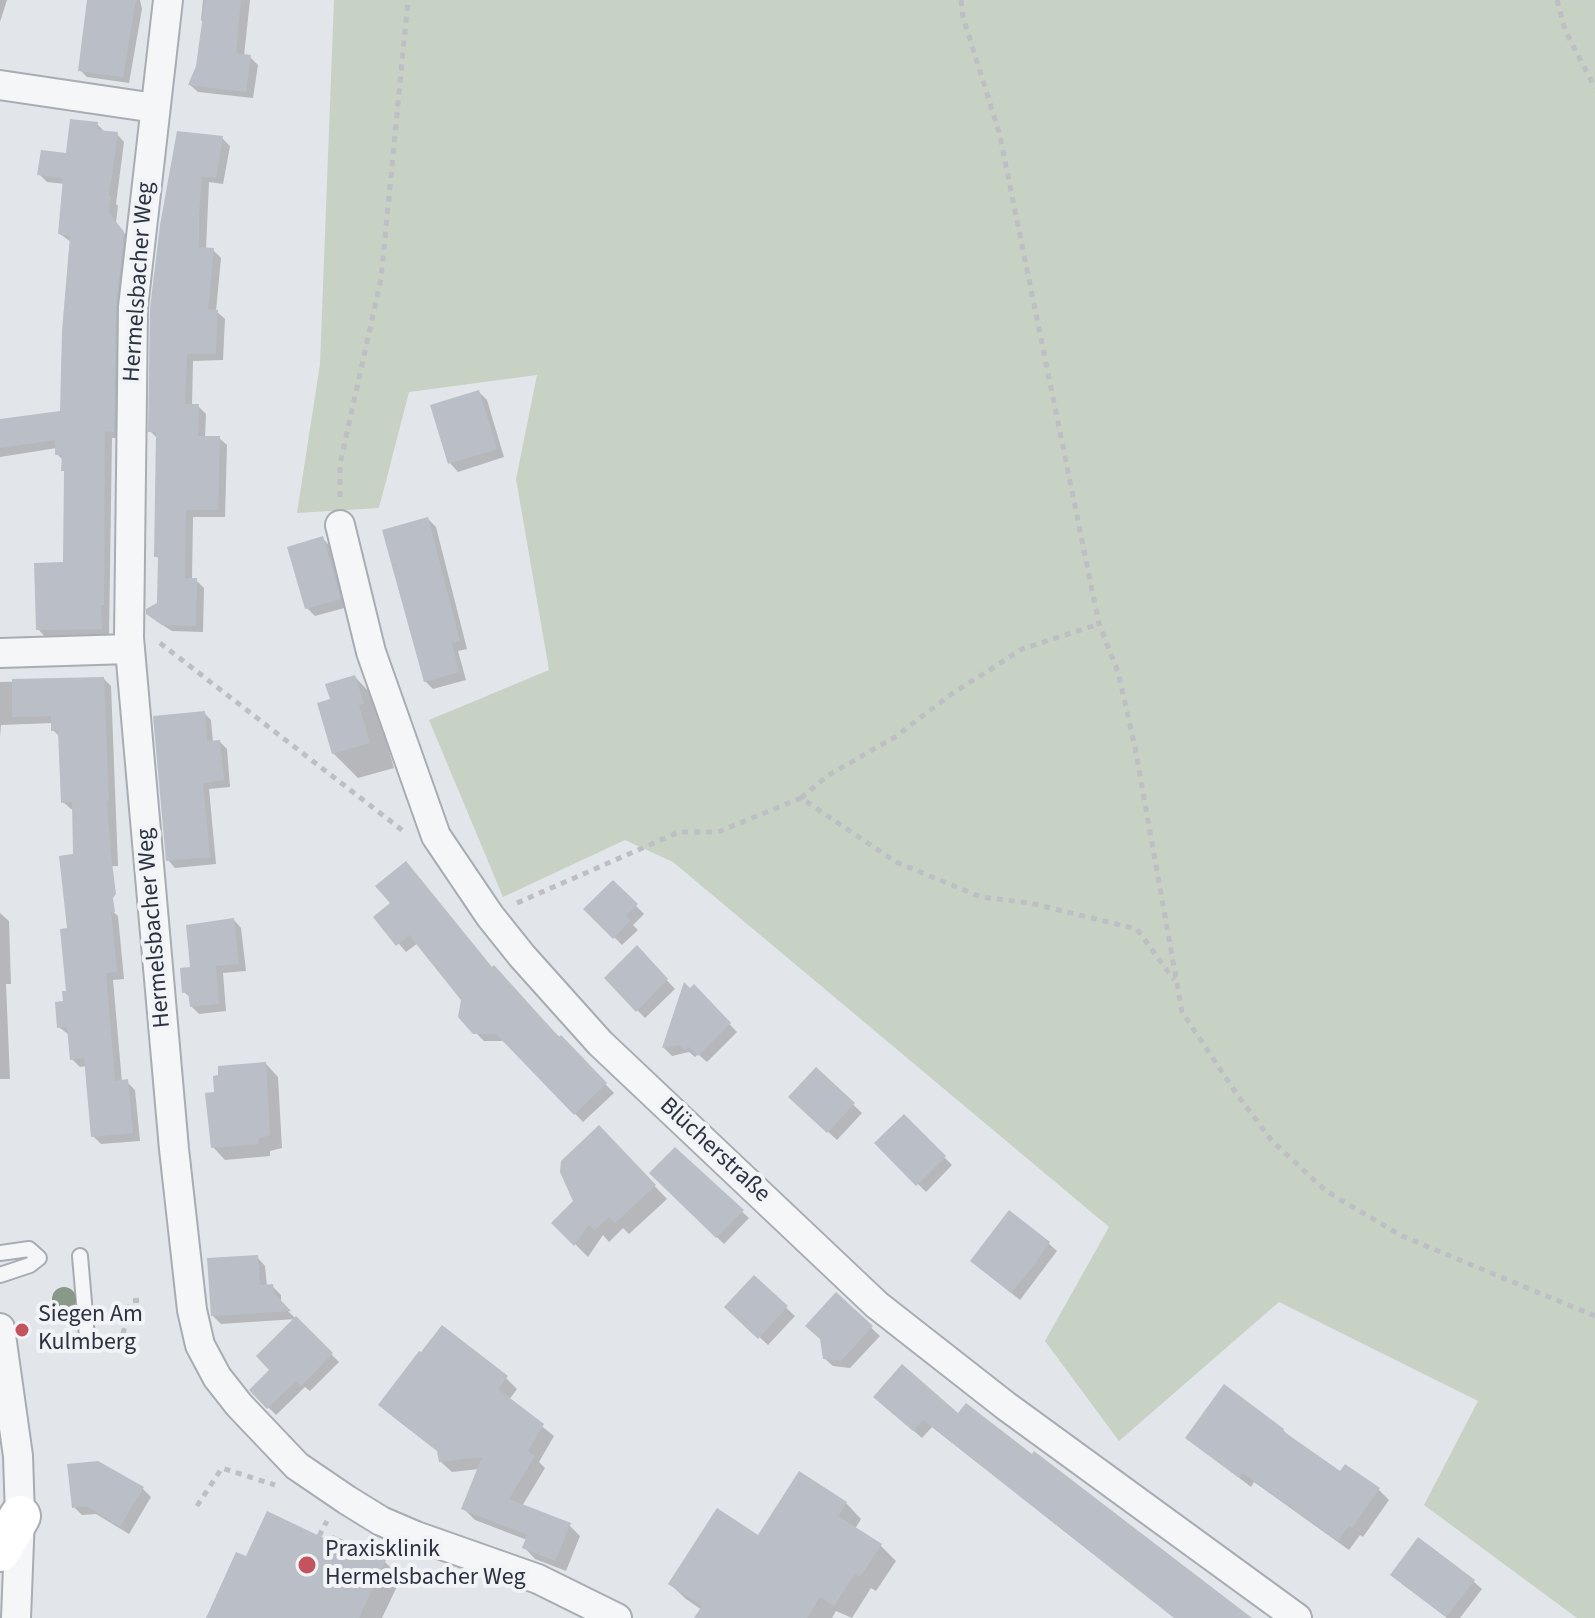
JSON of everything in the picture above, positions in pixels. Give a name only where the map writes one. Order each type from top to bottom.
[{"type":"main road","points":[[0,1551],[20,1516]]},
{"type":"street","name":"Hermelsbacher Weg","points":[[168,0],[133,307],[129,644],[174,1149],[192,1310],[200,1345],[217,1377],[239,1405],[297,1466],[381,1521],[538,1579],[617,1618]]},
{"type":"street","points":[[0,85],[155,108]]},
{"type":"street","name":"Blücherstraße","points":[[340,525],[371,652],[436,836],[490,916],[600,1043],[877,1305],[1006,1406],[1297,1618]]},
{"type":"street","points":[[0,653],[129,644]]},
{"type":"street","points":[[1,1331],[9,1457],[20,1516],[16,1618]]},
{"type":"lane","points":[[0,1253],[29,1249],[39,1258],[30,1265],[0,1275]]},
{"type":"lane","points":[[80,1256],[87,1337]]},
{"type":"path","points":[[340,525],[340,464],[381,279],[408,0]]},
{"type":"path","points":[[961,0],[963,17],[999,132],[1099,624],[1118,672],[1135,747],[1182,1012],[1272,1141],[1326,1191],[1402,1236],[1595,1316]]},
{"type":"path","points":[[1557,0],[1565,30],[1595,88]]},
{"type":"path","points":[[519,902],[679,832],[718,832],[801,798],[827,776],[895,737],[950,695],[1022,649],[1099,624]]},
{"type":"path","points":[[129,644],[154,638],[410,837],[436,836]]},
{"type":"path","points":[[801,798],[896,862],[981,897],[1030,903],[1137,929],[1175,981]]},
{"type":"path","points":[[123,1334],[131,1301],[142,1300]]},
{"type":"path","points":[[197,1506],[222,1468],[273,1487],[297,1466]]},
{"type":"green space","points":[[334,0],[1595,0],[1595,1618],[1577,1618],[1424,1505],[1478,1401],[1279,1302],[1119,1441],[1045,1341],[1109,1227],[673,862],[625,840],[503,897],[429,720],[549,670],[516,479],[537,375],[409,392],[379,508],[297,513],[320,364]]},
{"type":"building","points":[[87,0],[136,0],[123,77],[78,71]]},
{"type":"building","points":[[205,0],[241,0],[236,53],[251,55],[246,92],[188,85],[196,66]]},
{"type":"building","points":[[70,119],[98,122],[97,130],[118,132],[109,213],[124,232],[116,307],[114,432],[105,431],[104,605],[101,605],[102,629],[36,630],[34,563],[63,562],[62,455],[55,455],[55,440],[0,448],[0,419],[60,411],[62,331],[70,236],[58,234],[63,178],[37,175],[41,150],[66,153]]},
{"type":"building","points":[[177,131],[223,136],[216,178],[202,176],[199,214],[199,247],[214,248],[208,309],[218,310],[216,354],[187,354],[185,404],[199,404],[198,436],[220,436],[218,510],[186,510],[185,578],[197,578],[196,626],[162,625],[146,614],[146,609],[157,603],[158,557],[154,557],[156,432],[148,432],[150,308],[160,225]]},
{"type":"building","points":[[479,390],[497,449],[448,464],[430,405]]},
{"type":"building","points":[[428,517],[460,641],[452,643],[459,672],[424,682],[382,530]]},
{"type":"building","points":[[323,536],[341,599],[305,609],[287,547]]},
{"type":"building","points":[[355,675],[364,703],[359,705],[370,743],[332,754],[317,703],[330,699],[325,684]]},
{"type":"building","points":[[104,677],[107,801],[116,894],[113,898],[115,912],[111,912],[117,972],[106,973],[115,1081],[128,1079],[133,1133],[91,1137],[84,1058],[70,1060],[67,1027],[57,1028],[55,1002],[63,1001],[62,991],[66,991],[60,929],[67,928],[59,856],[73,854],[72,802],[61,803],[58,731],[51,731],[51,716],[12,717],[12,679]]},
{"type":"building","points":[[205,711],[207,741],[220,740],[224,780],[203,783],[210,857],[166,861],[153,716]]},
{"type":"building","points":[[406,861],[492,967],[494,965],[559,1037],[561,1035],[607,1083],[574,1115],[496,1034],[473,1034],[458,1017],[461,1000],[409,935],[396,946],[373,917],[390,903],[375,886]]},
{"type":"building","points":[[613,880],[638,904],[626,916],[631,920],[613,939],[583,909]]},
{"type":"building","points":[[234,918],[239,964],[216,966],[219,1004],[190,1007],[188,992],[182,993],[180,968],[190,967],[186,925]]},
{"type":"building","points":[[637,945],[668,979],[636,1012],[604,978]]},
{"type":"building","points":[[684,982],[690,988],[694,984],[731,1023],[698,1056],[689,1047],[685,1050],[679,1045],[662,1048]]},
{"type":"building","points":[[266,1062],[270,1135],[258,1139],[258,1144],[211,1148],[205,1093],[214,1092],[213,1076],[218,1075],[218,1066]]},
{"type":"building","points":[[816,1067],[855,1103],[827,1133],[788,1097]]},
{"type":"building","points":[[904,1114],[946,1156],[916,1186],[874,1143]]},
{"type":"building","points":[[599,1125],[656,1185],[615,1223],[609,1217],[595,1230],[589,1225],[574,1246],[551,1223],[573,1201],[560,1172],[561,1161]]},
{"type":"building","points":[[675,1147],[744,1210],[716,1238],[649,1173]]},
{"type":"building","points":[[1009,1210],[1050,1242],[1011,1293],[970,1261]]},
{"type":"building","points":[[258,1255],[260,1285],[273,1284],[274,1293],[291,1311],[211,1316],[207,1258]]},
{"type":"building","points":[[754,1275],[788,1306],[758,1339],[724,1307]]},
{"type":"building","points":[[836,1292],[873,1326],[841,1361],[823,1359],[820,1339],[805,1326]]},
{"type":"building","points":[[296,1316],[333,1353],[301,1386],[296,1381],[267,1409],[249,1390],[269,1370],[256,1356]]},
{"type":"building","points":[[442,1325],[508,1376],[498,1389],[544,1424],[528,1451],[535,1456],[509,1499],[571,1523],[555,1561],[522,1548],[527,1535],[461,1509],[482,1457],[439,1462],[437,1451],[378,1405]]},
{"type":"building","points":[[902,1364],[958,1413],[966,1403],[1032,1454],[1034,1451],[1252,1618],[1174,1618],[923,1420],[913,1431],[873,1397]]},
{"type":"building","points":[[1224,1384],[1340,1471],[1345,1464],[1380,1488],[1352,1528],[1349,1526],[1338,1541],[1243,1473],[1239,1478],[1185,1438]]},
{"type":"building","points":[[98,1461],[144,1487],[120,1527],[86,1506],[72,1508],[67,1464]]},
{"type":"building","points":[[799,1471],[847,1502],[838,1516],[882,1544],[860,1577],[855,1574],[834,1606],[820,1597],[807,1618],[694,1618],[702,1606],[668,1584],[717,1508],[758,1535]]},
{"type":"building","name":"Praxisklinik Hermelsbacher Weg","points":[[267,1511],[330,1541],[333,1535],[386,1560],[359,1618],[206,1618],[236,1552],[246,1556]]},
{"type":"building","points":[[1418,1537],[1475,1580],[1446,1617],[1390,1575]]},
{"type":"place","name":"Siegen Am Kulmberg","points":[[22,1330]]},
{"type":"place","name":"Praxisklinik Hermelsbacher Weg","points":[[307,1565]]}]
